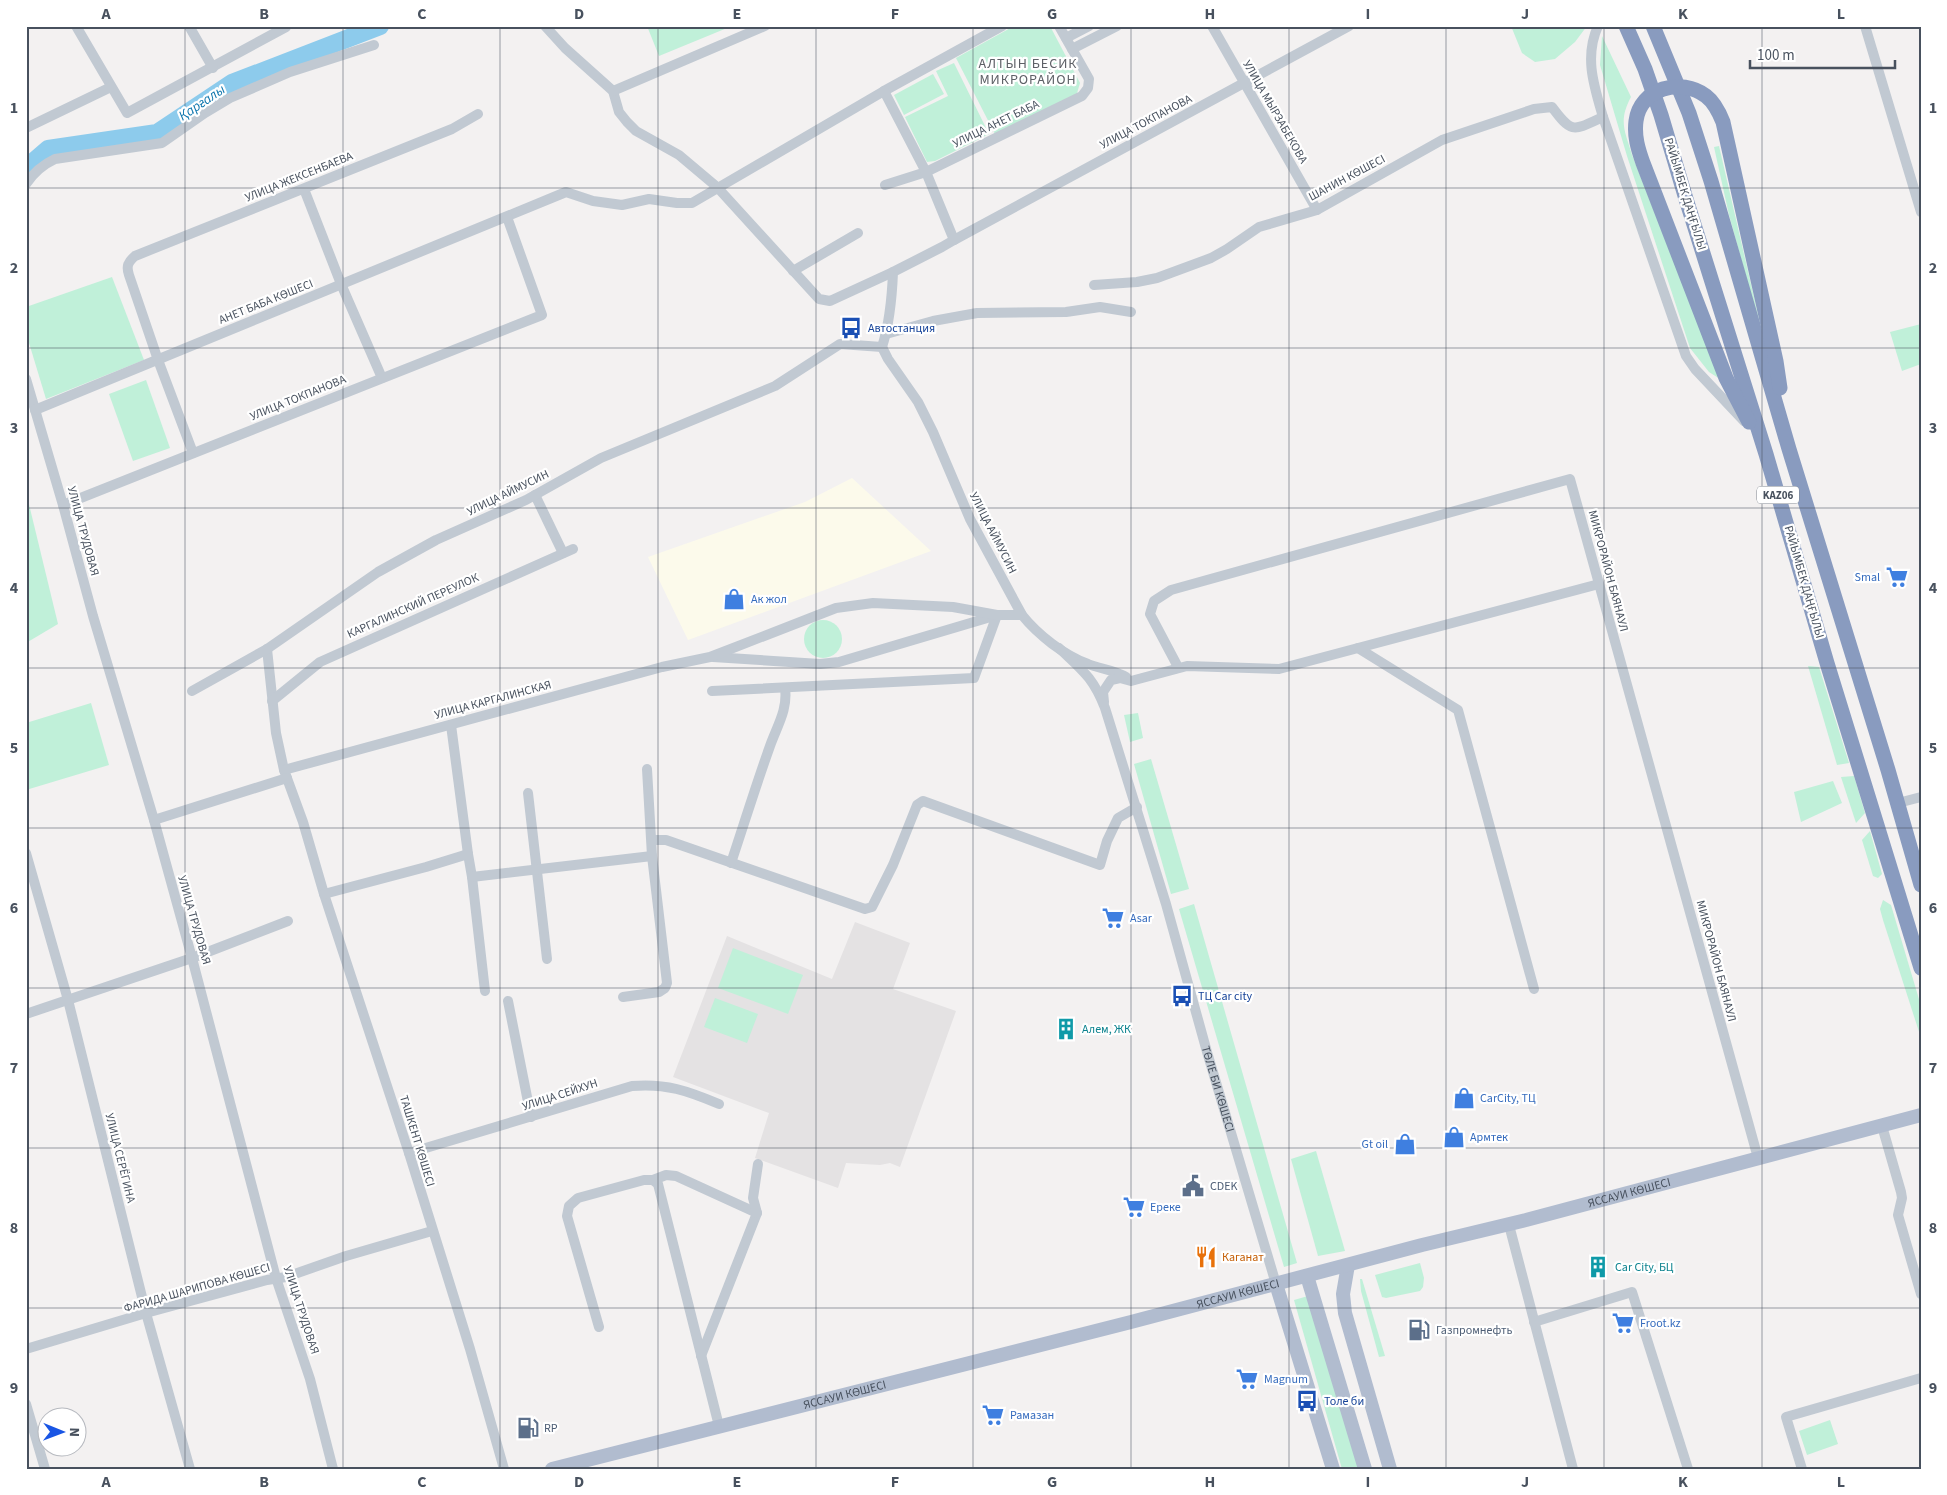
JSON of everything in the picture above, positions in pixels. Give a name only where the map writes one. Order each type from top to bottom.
[{"type":"highway","name":"РАЙЫМБЕК ДАҢҒЫЛЫ","points":[[1626,26],[1645,69],[1661,115],[1766,454],[1827,663],[1921,968]]},
{"type":"highway","name":"РАЙЫМБЕК ДАҢҒЫЛЫ","points":[[1653,26],[1689,113],[1711,181],[1789,449],[1898,803],[1921,885]]},
{"type":"highway","points":[[1766,454],[1726,378],[1643,163],[1637,142],[1636,119],[1640,107],[1653,94],[1667,87],[1684,86],[1697,90],[1707,96],[1719,111],[1723,122],[1776,361],[1789,449]]},
{"type":"main road","name":"ЯССАУИ КӨШЕСІ","points":[[552,1469],[1509,1225],[1921,1116]]},
{"type":"main road","points":[[1348,1265],[1343,1294],[1345,1313],[1390,1469]]},
{"type":"main road","points":[[1307,1276],[1365,1469]]},
{"type":"main road","name":"ТӨЛЕ БИ КӨШЕСІ","points":[[1276,1284],[1333,1469]]},
{"type":"street","points":[[76,26],[126,113],[213,68],[286,27]]},
{"type":"street","points":[[189,26],[213,68]]},
{"type":"street","points":[[545,26],[565,48],[612,91],[616,104],[627,122],[636,130],[679,154],[717,187],[793,271],[858,233]]},
{"type":"street","points":[[612,91],[765,26]]},
{"type":"street","points":[[717,187],[886,95],[1002,26]]},
{"type":"street","name":"УЛИЦА АНЕТ БАБА","points":[[926,172],[1082,96],[1088,88],[1089,79],[1059,26]]},
{"type":"street","points":[[1066,38],[1089,26]]},
{"type":"street","points":[[1072,49],[1117,26]]},
{"type":"street","name":"УЛИЦА МЫРЗАБЕКОВА","points":[[1212,26],[1317,210]]},
{"type":"street","name":"УЛИЦА ТОКПАНОВА","points":[[793,271],[819,299],[830,301],[942,247],[952,236],[1244,84],[1349,26]]},
{"type":"street","points":[[1598,26],[1590,59],[1594,83],[1686,356],[1695,369],[1754,430]]},
{"type":"street","points":[[1865,26],[1921,212]]},
{"type":"street","points":[[26,184],[32,174],[55,159],[162,143],[230,98],[290,72],[374,45]]},
{"type":"street","points":[[26,128],[111,87]]},
{"type":"street","points":[[886,95],[926,172],[952,236]]},
{"type":"street","name":"ШАНИН КӨШЕСІ","points":[[1094,285],[1137,282],[1156,278],[1211,258],[1227,250],[1259,227],[1317,210],[1442,140],[1534,108],[1552,107],[1565,124],[1571,128],[1580,128],[1604,117]]},
{"type":"street","name":"УЛИЦА ЖЕКСЕНБАЕВА","points":[[158,360],[127,270],[128,262],[135,256],[452,128],[478,114]]},
{"type":"street","points":[[885,185],[926,172]]},
{"type":"street","name":"АНЕТ БАБА КӨШЕСІ","points":[[35,410],[566,192],[593,202],[622,205],[649,199],[692,203],[717,187]]},
{"type":"street","points":[[304,189],[341,284],[382,378]]},
{"type":"street","name":"УЛИЦА ТОКПАНОВА","points":[[63,505],[542,315],[508,217]]},
{"type":"street","points":[[882,346],[892,298],[893,272]]},
{"type":"street","points":[[886,334],[933,321],[977,313],[1066,312],[1100,308],[1131,312]]},
{"type":"street","name":"УЛИЦА АЙМУСИН","points":[[192,691],[267,649],[378,572],[436,540],[535,495],[601,458],[774,386],[840,344],[882,346],[888,359],[918,402],[933,432],[970,519],[1022,615],[1030,625],[1059,648],[1086,663],[1123,675],[1131,681]]},
{"type":"street","points":[[158,360],[193,453]]},
{"type":"street","name":"УЛИЦА ТРУДОВАЯ","points":[[26,379],[63,505],[92,616],[154,820],[276,1278],[310,1379],[333,1469]]},
{"type":"street","name":"МИКРОРАЙОН БАЯНАУЛ","points":[[1178,667],[1150,614],[1154,600],[1171,590],[1570,479],[1758,1158]]},
{"type":"street","points":[[535,495],[563,553]]},
{"type":"street","name":"КАРГАЛИНСКИЙ ПЕРЕУЛОК","points":[[272,701],[320,662],[573,549]]},
{"type":"street","points":[[1105,708],[1103,692],[1111,680],[1120,678],[1131,681],[1178,667],[1279,669],[1599,584]]},
{"type":"street","points":[[710,657],[836,608],[873,603],[953,607],[997,615],[1022,615]]},
{"type":"street","points":[[710,657],[820,664],[839,662],[997,615]]},
{"type":"street","points":[[712,691],[974,678],[997,615]]},
{"type":"street","name":"ТӨЛЕ БИ КӨШЕСІ","points":[[1059,648],[1089,676],[1098,690],[1105,708],[1166,904],[1207,1052],[1276,1284]]},
{"type":"street","points":[[1358,648],[1458,710],[1534,988]]},
{"type":"street","name":"ТАШКЕНТ КӨШЕСІ","points":[[267,649],[272,701],[285,774],[303,822],[324,894],[409,1153],[470,1350],[504,1469]]},
{"type":"street","name":"УЛИЦА КАРГАЛИНСКАЯ","points":[[154,820],[285,774],[451,725],[662,667],[710,657]]},
{"type":"street","points":[[731,863],[770,745],[785,711],[785,688]]},
{"type":"street","points":[[451,725],[472,877],[485,992]]},
{"type":"street","points":[[623,997],[659,992],[666,988],[667,983],[652,856],[646,769]]},
{"type":"street","points":[[528,793],[547,959]]},
{"type":"street","points":[[1898,803],[1921,796]]},
{"type":"street","points":[[652,840],[666,840],[865,910],[872,907],[893,865],[917,805],[923,801],[1100,865],[1107,841],[1118,818],[1137,807]]},
{"type":"street","name":"УЛИЦА СЕРЁГИНА","points":[[26,853],[68,1000],[146,1313],[190,1469]]},
{"type":"street","points":[[324,894],[468,854]]},
{"type":"street","points":[[472,877],[652,856]]},
{"type":"street","points":[[26,1014],[192,958],[288,921]]},
{"type":"street","points":[[508,1002],[532,1117]]},
{"type":"street","name":"УЛИЦА СЕЙХУН","points":[[409,1153],[616,1090],[646,1085],[676,1088],[719,1104]]},
{"type":"street","points":[[1882,1126],[1901,1192],[1902,1198],[1898,1215],[1921,1294]]},
{"type":"street","points":[[701,1356],[758,1213],[753,1198],[758,1164]]},
{"type":"street","points":[[599,1327],[567,1216],[570,1206],[578,1198],[644,1180],[653,1180],[666,1175],[676,1176],[758,1213]]},
{"type":"street","points":[[653,1180],[658,1184],[719,1426]]},
{"type":"street","points":[[1509,1225],[1573,1469]]},
{"type":"street","name":"ФАРИДА ШАРИПОВА КӨШЕСІ","points":[[26,1349],[146,1313],[276,1278],[286,1277],[346,1256],[432,1231]]},
{"type":"street","points":[[1534,1322],[1632,1292],[1688,1469]]},
{"type":"street","points":[[1802,1469],[1786,1417],[1921,1378]]},
{"type":"street","points":[[26,1404],[45,1469]]},
{"type":"shaded area","name":"Ак жол","points":[[852,478],[931,551],[688,640],[648,557],[805,502]]},
{"type":"shaded area","points":[[855,922],[910,943],[893,989],[956,1011],[900,1167],[890,1163],[880,1165],[846,1163],[838,1188],[755,1158],[769,1113],[673,1077],[727,936],[832,979]]},
{"type":"green space","points":[[647,26],[732,26],[659,56]]},
{"type":"green space","points":[[1014,26],[1050,26],[1080,83],[1075,100],[996,136],[956,58]]},
{"type":"green space","points":[[1511,26],[1587,26],[1575,42],[1555,59],[1535,62],[1522,53]]},
{"type":"green space","points":[[1602,36],[1631,97],[1625,113],[1624,126],[1632,155],[1720,379],[1709,372],[1690,348],[1627,156],[1600,65]]},
{"type":"green space","points":[[954,63],[989,134],[935,161],[927,162],[905,117],[948,96],[936,71]]},
{"type":"green space","points":[[933,74],[944,94],[904,115],[894,95]]},
{"type":"green space","points":[[1719,146],[1766,349],[1729,215],[1714,147]]},
{"type":"green space","points":[[112,277],[144,360],[46,399],[26,333],[26,307]]},
{"type":"green space","points":[[1921,324],[1921,364],[1902,371],[1890,332]]},
{"type":"green space","points":[[146,380],[170,448],[133,461],[109,394]]},
{"type":"green space","points":[[26,492],[58,624],[26,643]]},
{"type":"green space","points":[[823,620],[837,625],[842,639],[837,653],[823,658],[809,653],[804,639],[809,625]]},
{"type":"green space","points":[[1808,666],[1819,667],[1849,763],[1837,765]]},
{"type":"green space","points":[[91,703],[109,765],[26,790],[26,723]]},
{"type":"green space","points":[[1138,713],[1143,738],[1130,742],[1124,715]]},
{"type":"green space","points":[[1151,759],[1189,889],[1171,894],[1134,764]]},
{"type":"green space","points":[[1854,776],[1865,813],[1856,823],[1841,777]]},
{"type":"green space","points":[[1833,781],[1842,803],[1801,822],[1794,792]]},
{"type":"green space","points":[[1870,831],[1882,874],[1878,878],[1873,876],[1862,840]]},
{"type":"green space","points":[[1883,900],[1891,905],[1921,1006],[1921,1038],[1883,920],[1880,909]]},
{"type":"green space","points":[[1194,904],[1297,1263],[1284,1267],[1179,909]]},
{"type":"green space","points":[[733,948],[803,975],[788,1014],[718,988]]},
{"type":"green space","points":[[715,998],[758,1014],[747,1043],[704,1027]]},
{"type":"green space","points":[[1316,1151],[1345,1251],[1318,1256],[1291,1159]]},
{"type":"green space","points":[[1420,1263],[1424,1278],[1423,1287],[1420,1291],[1386,1298],[1382,1297],[1375,1275]]},
{"type":"green space","points":[[1360,1279],[1362,1279],[1385,1356],[1379,1357],[1361,1291]]},
{"type":"green space","points":[[1308,1296],[1360,1469],[1342,1469],[1294,1300]]},
{"type":"green space","points":[[1830,1420],[1838,1444],[1807,1455],[1799,1431]]},
{"type":"waterway","name":"Қарғалы","points":[[26,168],[48,149],[157,133],[232,83],[380,26]]},
{"type":"place","name":"Автостанция","points":[[851,328]]},
{"type":"place","name":"Smal","points":[[1897,577]]},
{"type":"place","name":"Ак жол","points":[[734,599]]},
{"type":"place","name":"Asar","points":[[1113,918]]},
{"type":"place","name":"ТЦ Car city","points":[[1182,996]]},
{"type":"place","name":"Алем, ЖК","points":[[1066,1029]]},
{"type":"place","name":"CarCity, ТЦ","points":[[1464,1098]]},
{"type":"place","name":"Армтек","points":[[1454,1137]]},
{"type":"place","name":"Gt oil","points":[[1405,1144]]},
{"type":"place","name":"CDEK","points":[[1193,1186]]},
{"type":"place","name":"Ереке","points":[[1134,1207]]},
{"type":"place","name":"Каганат","points":[[1206,1257]]},
{"type":"place","name":"Car City, БЦ","points":[[1598,1267]]},
{"type":"place","name":"Froot.kz","points":[[1623,1323]]},
{"type":"place","name":"Газпромнефть","points":[[1419,1330]]},
{"type":"place","name":"Magnum","points":[[1247,1379]]},
{"type":"place","name":"Толе би","points":[[1307,1401]]},
{"type":"place","name":"Рамазан","points":[[993,1415]]},
{"type":"place","name":"RP","points":[[528,1428]]},
{"type":"district","name":"АЛТЫН БЕСИК МИКРОРАЙОН","points":[[1028,72]]}]
